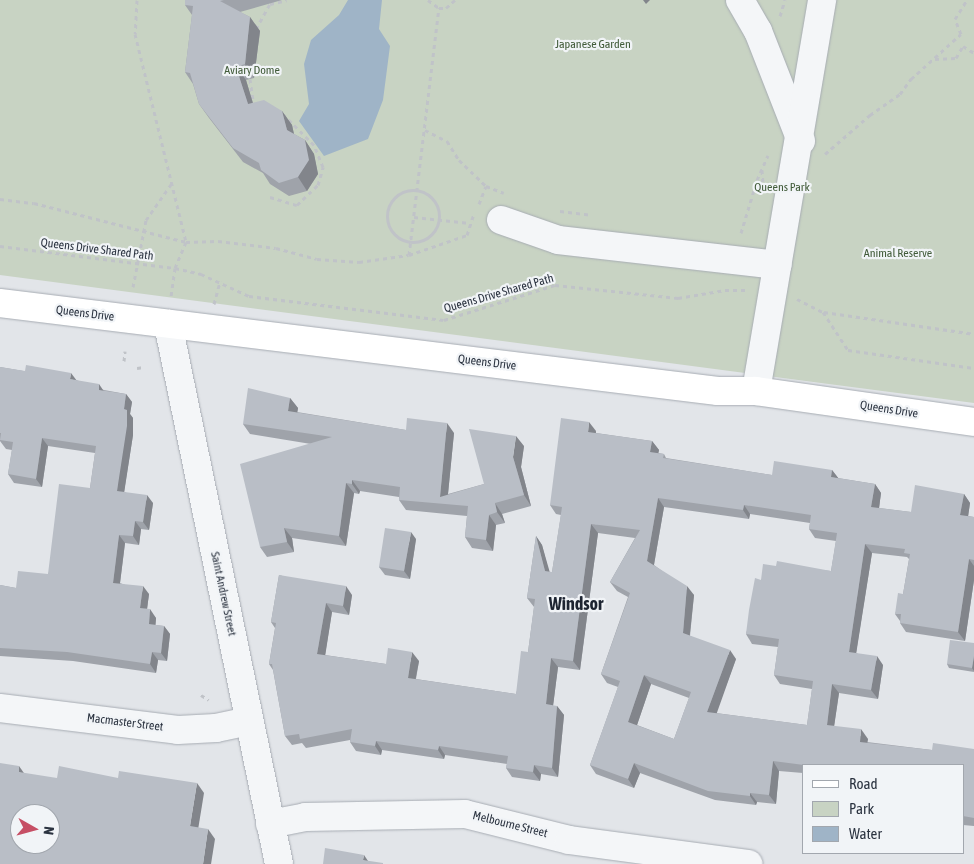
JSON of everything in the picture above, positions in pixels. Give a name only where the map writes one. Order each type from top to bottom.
[{"type":"main road","name":"Queens Drive","points":[[0,303],[718,391],[756,391],[974,422]]},
{"type":"street","points":[[740,0],[758,32],[801,141]]},
{"type":"street","points":[[756,391],[801,141],[822,0]]},
{"type":"street","points":[[501,220],[558,240],[778,265]]},
{"type":"street","name":"Saint Andrew Street","points":[[168,324],[279,864]]},
{"type":"street","name":"Macmaster Street","points":[[0,708],[178,730],[216,728],[249,721]]},
{"type":"street","name":"Melbourne Street","points":[[270,824],[305,817],[465,814],[569,840],[748,864]]},
{"type":"path","points":[[137,0],[135,34],[186,242],[175,268]]},
{"type":"path","points":[[263,0],[270,4],[287,0]]},
{"type":"path","points":[[428,0],[439,8],[446,8],[455,0]]},
{"type":"path","points":[[776,24],[785,0]]},
{"type":"path","points":[[823,157],[833,144],[900,94],[911,79],[961,34],[956,20],[967,0]]},
{"type":"path","points":[[256,29],[270,4]]},
{"type":"path","points":[[409,255],[439,8]]},
{"type":"path","points":[[935,59],[953,59],[963,46],[974,53]]},
{"type":"path","points":[[250,79],[255,112]]},
{"type":"path","points":[[270,197],[297,205],[318,185],[323,166],[314,146],[278,110]]},
{"type":"path","points":[[425,130],[447,141],[459,160],[486,186],[512,195]]},
{"type":"path","points":[[732,232],[742,233],[757,180],[770,151]]},
{"type":"path","points":[[134,287],[143,231],[157,201],[172,182]]},
{"type":"path","points":[[417,190],[436,204],[438,219],[436,227],[426,238],[411,242],[402,240],[391,229],[387,213],[390,205],[401,193],[417,190]]},
{"type":"path","points":[[0,198],[34,203],[186,242],[218,241],[276,248],[317,259],[359,262],[409,255],[467,235],[470,223]]},
{"type":"path","points":[[554,210],[593,215]]},
{"type":"path","points":[[414,217],[470,223],[501,220]]},
{"type":"path","name":"Queens Drive Shared Path","points":[[0,246],[175,268],[220,282],[249,296],[444,320],[555,285],[678,298],[724,290],[756,292]]},
{"type":"path","points":[[217,297],[220,282]]},
{"type":"path","points":[[794,297],[823,312],[974,334]]},
{"type":"path","points":[[823,312],[848,350],[974,368]]},
{"type":"path","points":[[124,361],[125,351]]},
{"type":"path","points":[[137,368],[144,367]]},
{"type":"path","points":[[201,695],[209,700]]},
{"type":"green space","name":"Queens Park","points":[[0,0],[974,0],[974,403],[0,275]]},
{"type":"water","points":[[348,0],[382,0],[379,29],[390,46],[383,100],[368,139],[324,156],[299,121],[309,104],[304,64],[311,40],[339,15]]},
{"type":"building","points":[[185,0],[224,0],[220,1],[250,17],[245,64],[236,67],[248,104],[264,100],[282,111],[287,130],[305,140],[309,160],[298,177],[279,183],[261,170],[259,163],[233,148],[199,104],[190,73],[185,72],[193,6],[185,5]]},
{"type":"building","points":[[26,365],[71,373],[70,379],[99,384],[99,390],[126,394],[124,409],[127,410],[127,426],[117,491],[147,495],[143,522],[135,521],[133,536],[119,535],[113,583],[143,586],[140,608],[150,609],[149,624],[164,626],[161,653],[152,652],[150,664],[67,652],[0,648],[0,585],[16,588],[18,571],[48,574],[59,484],[90,488],[96,446],[42,438],[36,479],[8,474],[13,442],[0,440],[0,367],[25,371]]},
{"type":"building","points":[[248,388],[290,398],[288,411],[406,430],[407,418],[447,423],[440,497],[484,484],[469,429],[516,436],[513,457],[524,495],[495,503],[497,512],[489,515],[486,540],[465,537],[468,506],[399,500],[400,487],[352,480],[352,484],[346,483],[339,536],[284,528],[287,542],[260,547],[240,464],[332,437],[243,424]]},
{"type":"building","points":[[561,418],[589,422],[588,432],[652,441],[650,452],[664,454],[663,458],[772,475],[774,461],[832,470],[831,477],[875,484],[871,507],[911,512],[915,485],[964,494],[960,515],[974,517],[974,560],[969,559],[958,632],[900,623],[901,614],[895,614],[898,593],[903,594],[910,554],[904,553],[905,549],[865,544],[849,652],[877,656],[871,690],[832,684],[827,725],[861,729],[860,742],[932,750],[933,743],[974,749],[974,818],[964,816],[964,764],[802,765],[773,761],[769,795],[750,793],[750,796],[708,791],[634,763],[628,779],[590,765],[620,681],[601,674],[630,593],[610,582],[640,530],[591,524],[573,661],[551,658],[546,704],[557,706],[552,768],[534,765],[533,772],[506,768],[508,756],[439,746],[438,750],[376,741],[375,746],[350,742],[352,729],[300,739],[299,734],[285,736],[272,664],[269,664],[276,623],[271,622],[279,575],[346,586],[343,606],[326,603],[317,654],[386,664],[388,648],[412,652],[408,678],[516,694],[521,651],[528,652],[535,599],[527,598],[536,536],[545,571],[552,572],[562,507],[550,505]],"holes":[[[658,498],[743,510],[744,505],[811,515],[809,529],[837,533],[831,571],[777,561],[776,566],[763,564],[761,580],[755,578],[749,610],[746,634],[779,639],[774,675],[813,681],[807,725],[707,712],[730,650],[683,633],[687,586],[647,561]],[[644,675],[691,692],[674,739],[628,722]]]},
{"type":"building","points":[[385,528],[411,532],[404,571],[379,567]]},
{"type":"building","points":[[950,640],[974,643],[972,668],[947,664]]},
{"type":"building","points":[[0,763],[19,766],[19,772],[57,778],[59,766],[118,778],[119,771],[197,783],[190,826],[208,829],[203,864],[0,864]]},
{"type":"building","points":[[325,848],[364,855],[363,860],[383,864],[323,864]]},
{"type":"district","name":"Windsor","points":[[576,604]]},
{"type":"park label","name":"Japanese Garden","points":[[593,45]]},
{"type":"park label","name":"Aviary Dome","points":[[252,71]]},
{"type":"park label","name":"Animal Reserve","points":[[898,254]]}]
